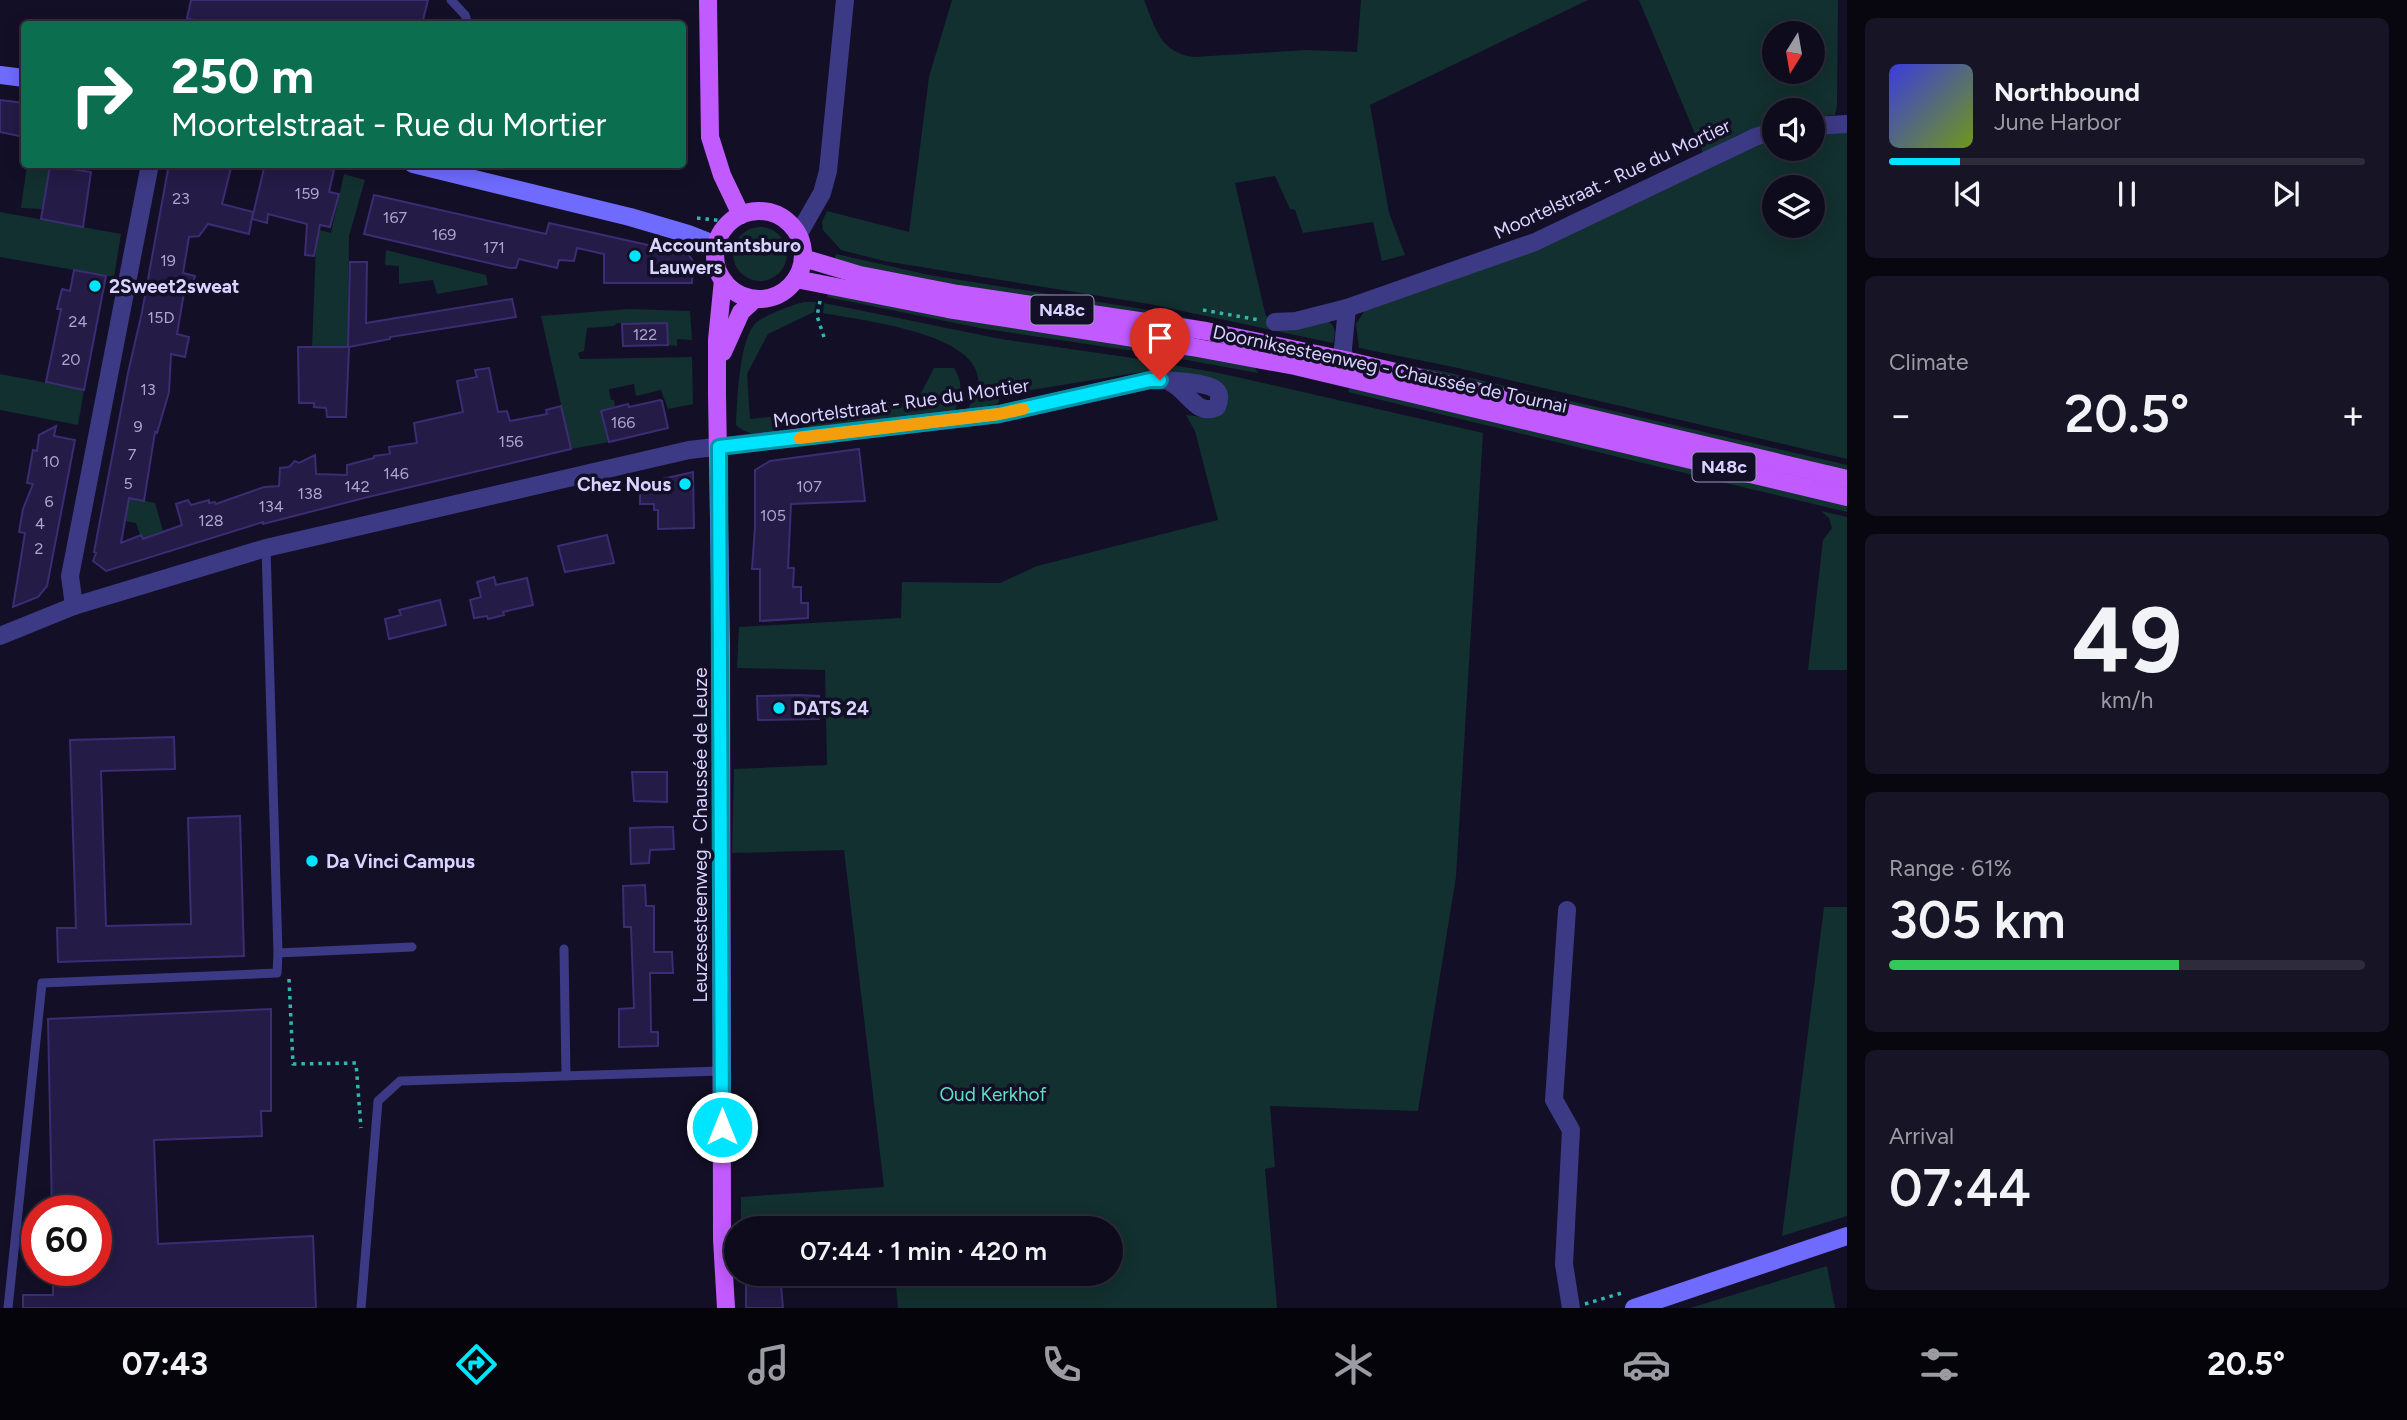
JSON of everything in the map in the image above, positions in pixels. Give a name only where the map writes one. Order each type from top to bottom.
[{"type":"main road","points":[[708,0],[710,137],[722,175],[741,215]]},
{"type":"main road","points":[[769,212],[786,220],[798,235],[803,258],[796,279],[780,294],[772,298],[755,299],[739,295],[723,280],[715,262],[716,245],[724,229],[741,215],[769,212]]},
{"type":"main road","name":"Doorniksesteenweg - Chaussée de Tournai","points":[[803,258],[860,275],[958,294],[1206,331],[1344,369],[1847,496]]},
{"type":"main road","name":"Doorniksesteenweg - Chaussée de Tournai","points":[[796,279],[948,309],[1295,366],[1344,369],[1847,479]]},
{"type":"main road","name":"Leuzesesteenweg - Chaussée de Leuze","points":[[723,280],[718,361],[722,1239],[726,1308]]},
{"type":"main road","name":"Leuzesesteenweg - Chaussée de Leuze","points":[[718,361],[735,321],[755,299]]},
{"type":"street","points":[[798,235],[822,193],[828,171],[845,0]]},
{"type":"street","points":[[0,75],[21,78]]},
{"type":"street","points":[[1825,125],[1847,124]]},
{"type":"street","name":"Moortelstraat - Rue du Mortier","points":[[1275,322],[1296,321],[1348,308],[1535,242],[1762,135]]},
{"type":"street","points":[[74,606],[70,576],[149,168]]},
{"type":"street","points":[[448,169],[630,217],[716,245]]},
{"type":"street","points":[[1344,369],[1343,348],[1348,308]]},
{"type":"street","name":"Moortelstraat - Rue du Mortier","points":[[0,636],[74,606],[266,548],[689,450],[999,414],[1150,380],[1170,382]]},
{"type":"street","points":[[1567,910],[1554,1100],[1571,1130],[1564,1264],[1571,1308]]},
{"type":"street","points":[[1634,1308],[1847,1236]]},
{"type":"lane","points":[[451,0],[467,21]]},
{"type":"lane","points":[[8,1308],[42,983],[277,973],[266,548]]},
{"type":"lane","points":[[278,953],[412,947]]},
{"type":"lane","points":[[564,949],[566,1076]]},
{"type":"lane","points":[[361,1308],[378,1101],[400,1082],[721,1071]]},
{"type":"path","points":[[820,299],[817,316],[824,337]]},
{"type":"path","points":[[1203,310],[1275,322]]},
{"type":"path","points":[[277,973],[289,979],[293,1064],[356,1063],[361,1130]]},
{"type":"green space","points":[[952,0],[1144,0],[1160,37],[1166,44],[1183,55],[1194,57],[1306,50],[1357,52],[1361,0],[1588,0],[1370,105],[1389,213],[1405,255],[1382,261],[1373,222],[1303,233],[1295,210],[1290,209],[1275,176],[1235,183],[1265,313],[1271,325],[1325,319],[1334,329],[1333,343],[1149,304],[884,261],[841,250],[823,230],[822,222],[827,211],[909,232],[929,77]]},
{"type":"green space","points":[[1639,0],[1838,0],[1835,115],[1825,116],[1825,98],[1762,98],[1762,127],[1742,133],[1703,153]]},
{"type":"green space","points":[[1825,131],[1847,133],[1847,459],[1458,368],[1359,348],[1356,324],[1365,310],[1762,142],[1762,161],[1825,161]]},
{"type":"green space","points":[[27,168],[49,168],[42,209],[21,208]]},
{"type":"green space","points":[[344,174],[365,180],[349,236],[348,347],[312,348],[316,246],[320,230],[331,233]]},
{"type":"green space","points":[[0,212],[121,234],[114,277],[0,257]]},
{"type":"green space","points":[[760,227],[779,235],[787,254],[779,273],[760,281],[741,273],[733,254],[741,235]]},
{"type":"green space","points":[[386,250],[486,275],[488,285],[437,294],[433,280],[399,284],[399,266],[385,265]]},
{"type":"green space","points":[[836,254],[929,275],[1155,311],[1214,324],[1068,306],[834,262]]},
{"type":"green space","points":[[828,290],[1253,364],[1258,373],[1154,354],[980,328],[827,297]]},
{"type":"green space","points":[[804,302],[816,302],[814,312],[768,334],[747,374],[750,419],[787,415],[777,433],[755,434],[746,431],[736,425],[745,343],[755,324],[765,317]]},
{"type":"green space","name":"Oud Kerkhof","points":[[824,303],[1001,339],[1219,373],[1483,433],[1456,877],[1418,1111],[1270,1106],[1275,1167],[1265,1169],[1277,1308],[898,1308],[896,1286],[1123,1286],[1123,1216],[741,1216],[741,1197],[884,1187],[844,850],[732,853],[734,769],[827,765],[825,670],[737,668],[739,627],[901,618],[902,582],[1000,583],[1037,566],[1218,520],[1195,431],[1186,415],[1203,417],[1219,413],[1208,378],[1165,371],[1136,373],[1000,395],[998,404],[968,409],[977,390],[978,378],[971,362],[957,349],[912,331],[823,313]]},
{"type":"green space","points":[[628,309],[690,311],[692,340],[677,339],[677,346],[668,345],[667,323],[617,323],[614,326],[587,328],[584,351],[578,353],[580,359],[692,357],[693,404],[668,409],[661,390],[636,396],[634,384],[610,389],[615,407],[601,411],[609,442],[571,449],[541,316]]},
{"type":"green space","points":[[1409,366],[1441,371],[1847,465],[1847,473],[1409,369]]},
{"type":"green space","points":[[934,368],[954,368],[957,374],[960,389],[955,411],[800,430],[816,414],[917,401]]},
{"type":"green space","points":[[0,374],[84,390],[78,425],[0,410]]},
{"type":"green space","points":[[1350,386],[1847,503],[1847,512],[1348,392]]},
{"type":"green space","points":[[106,493],[155,503],[169,552],[148,558],[136,523],[101,516]]},
{"type":"green space","points":[[1821,511],[1847,517],[1847,670],[1808,670],[1823,540],[1832,528],[1829,518]]},
{"type":"green space","points":[[1824,907],[1847,907],[1847,1216],[1782,1236]]},
{"type":"green space","points":[[1827,1266],[1835,1308],[1690,1308]]},
{"type":"building","points":[[191,0],[428,0],[423,21],[197,21],[187,18]]},
{"type":"building","points":[[0,100],[21,103],[21,136],[0,132]]},
{"type":"building","points":[[50,168],[91,172],[83,227],[41,219]]},
{"type":"building","points":[[168,168],[231,168],[222,204],[253,212],[249,234],[208,224],[199,236],[189,237],[183,273],[195,276],[190,294],[184,293],[177,334],[189,337],[185,357],[171,354],[169,392],[157,433],[155,432],[144,501],[129,498],[121,543],[141,535],[143,539],[182,525],[176,504],[188,500],[191,505],[209,500],[209,503],[216,504],[264,487],[279,486],[280,468],[289,467],[295,461],[299,463],[315,455],[316,474],[347,475],[347,465],[390,454],[389,447],[417,443],[414,423],[463,412],[457,381],[477,377],[475,370],[489,368],[498,412],[507,411],[510,421],[547,414],[546,410],[561,406],[571,449],[263,522],[106,571],[93,561],[94,552]]},
{"type":"building","points":[[264,168],[334,170],[329,192],[339,194],[330,227],[320,225],[314,256],[305,255],[307,224],[268,214],[267,223],[252,219]]},
{"type":"building","points":[[374,195],[546,234],[549,223],[688,254],[693,261],[692,283],[604,283],[604,254],[577,248],[574,261],[559,260],[557,268],[519,259],[516,268],[510,268],[364,234]]},
{"type":"building","points":[[350,262],[367,262],[366,323],[512,299],[516,317],[390,337],[349,347],[346,417],[327,417],[326,408],[314,407],[314,403],[299,403],[298,347],[348,347]]},
{"type":"building","points":[[74,270],[106,276],[84,390],[46,382],[61,309],[57,309],[62,289],[70,291]]},
{"type":"building","points":[[667,323],[668,345],[623,346],[622,324]]},
{"type":"building","points":[[660,400],[668,428],[609,442],[601,411]]},
{"type":"building","points":[[56,426],[54,436],[75,440],[47,586],[38,597],[13,607],[25,533],[19,532],[23,509],[33,484],[27,483],[33,450],[37,451],[39,435]]},
{"type":"building","points":[[859,449],[865,501],[791,504],[788,568],[794,568],[793,587],[801,587],[801,603],[808,603],[808,618],[760,621],[760,569],[752,569],[755,470],[770,461]]},
{"type":"building","points":[[693,472],[694,528],[658,529],[658,510],[654,510],[654,504],[640,504],[640,484]]},
{"type":"building","points":[[607,535],[614,563],[565,572],[558,546]]},
{"type":"building","points":[[494,577],[496,585],[527,578],[533,605],[503,612],[504,615],[488,619],[487,616],[474,618],[470,600],[481,597],[477,582]]},
{"type":"building","points":[[440,600],[446,625],[389,639],[385,619],[401,615],[399,610]]},
{"type":"building","points":[[757,696],[819,696],[819,719],[758,720]]},
{"type":"building","points":[[174,737],[175,769],[101,771],[106,926],[191,924],[188,818],[240,816],[244,956],[58,962],[57,928],[76,928],[70,740]]},
{"type":"building","points":[[632,772],[667,772],[667,802],[634,801]]},
{"type":"building","points":[[673,827],[674,849],[650,850],[649,863],[631,864],[630,828]]},
{"type":"building","points":[[645,885],[646,906],[654,906],[654,952],[672,952],[673,973],[650,973],[651,1032],[658,1032],[658,1046],[619,1047],[619,1009],[634,1008],[631,927],[624,927],[623,886]]},
{"type":"building","points":[[271,1009],[271,1111],[261,1111],[262,1136],[154,1140],[158,1244],[313,1236],[316,1308],[23,1308],[23,1295],[53,1295],[53,1286],[112,1286],[112,1195],[52,1195],[48,1019]]},
{"type":"building","points":[[746,1286],[781,1286],[783,1308],[746,1308]]},
{"type":"slow traffic","points":[[800,438],[1023,409]]},
{"type":"place","name":"Accountantsburo Lauwers","points":[[635,256]]},
{"type":"place","name":"2Sweet2sweat","points":[[95,286]]},
{"type":"place","name":"Chez Nous","points":[[685,484]]},
{"type":"place","name":"DATS 24","points":[[779,708]]},
{"type":"place","name":"Da Vinci Campus","points":[[312,861]]},
{"type":"route","points":[[722,1127],[719,447],[999,414],[1160,380]]}]
